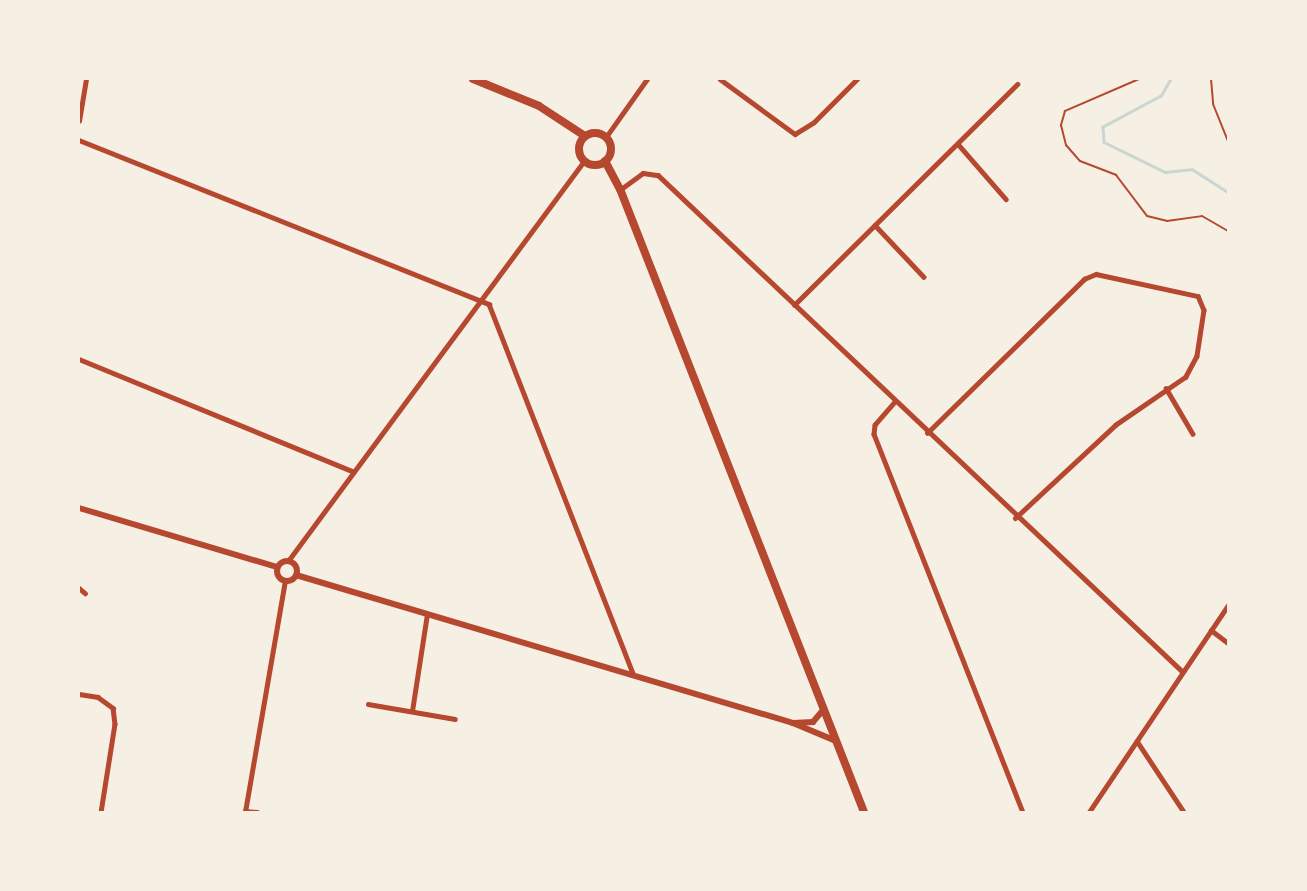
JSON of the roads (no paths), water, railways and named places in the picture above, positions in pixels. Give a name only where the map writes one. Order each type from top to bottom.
[{"type":"main road","points":[[472,79],[539,106],[585,136],[598,133],[606,137],[611,147],[605,161],[597,165],[584,161],[578,149],[585,136]]},
{"type":"main road","points":[[605,161],[620,189],[864,812]]},
{"type":"street","points":[[79,121],[86,79]]},
{"type":"street","points":[[606,137],[647,79]]},
{"type":"street","points":[[720,79],[795,134],[814,122],[857,79]]},
{"type":"street","points":[[793,305],[1017,84]]},
{"type":"street","points":[[79,140],[481,301],[495,315],[634,676]]},
{"type":"street","points":[[958,144],[1006,199]]},
{"type":"street","points":[[277,567],[288,561],[584,161]]},
{"type":"street","points":[[620,189],[650,171],[1016,518],[1182,671]]},
{"type":"street","points":[[876,225],[925,277]]},
{"type":"street","points":[[927,433],[1084,279],[1097,274],[1198,296],[1204,310],[1198,356],[1186,377],[1166,388],[1116,425],[1016,518]]},
{"type":"street","points":[[79,359],[354,472]]},
{"type":"street","points":[[1166,388],[1193,434]]},
{"type":"street","points":[[895,402],[875,425],[874,434],[1023,812]]},
{"type":"street","points":[[79,508],[277,567],[285,581],[245,811],[257,812]]},
{"type":"street","points":[[288,561],[296,575],[793,723],[836,740]]},
{"type":"street","points":[[285,581],[296,575]]},
{"type":"street","points":[[79,588],[85,593]]},
{"type":"street","points":[[1089,812],[1228,605]]},
{"type":"street","points":[[412,711],[428,613]]},
{"type":"street","points":[[1211,630],[1228,643]]},
{"type":"street","points":[[79,694],[98,697],[113,708],[115,724],[101,812]]},
{"type":"street","points":[[368,704],[455,719]]},
{"type":"street","points":[[793,723],[813,722],[823,708]]},
{"type":"street","points":[[1137,741],[1184,812]]},
{"type":"waterway","points":[[1171,79],[1161,96],[1103,127],[1104,142],[1165,172],[1192,169],[1228,192]]}]
